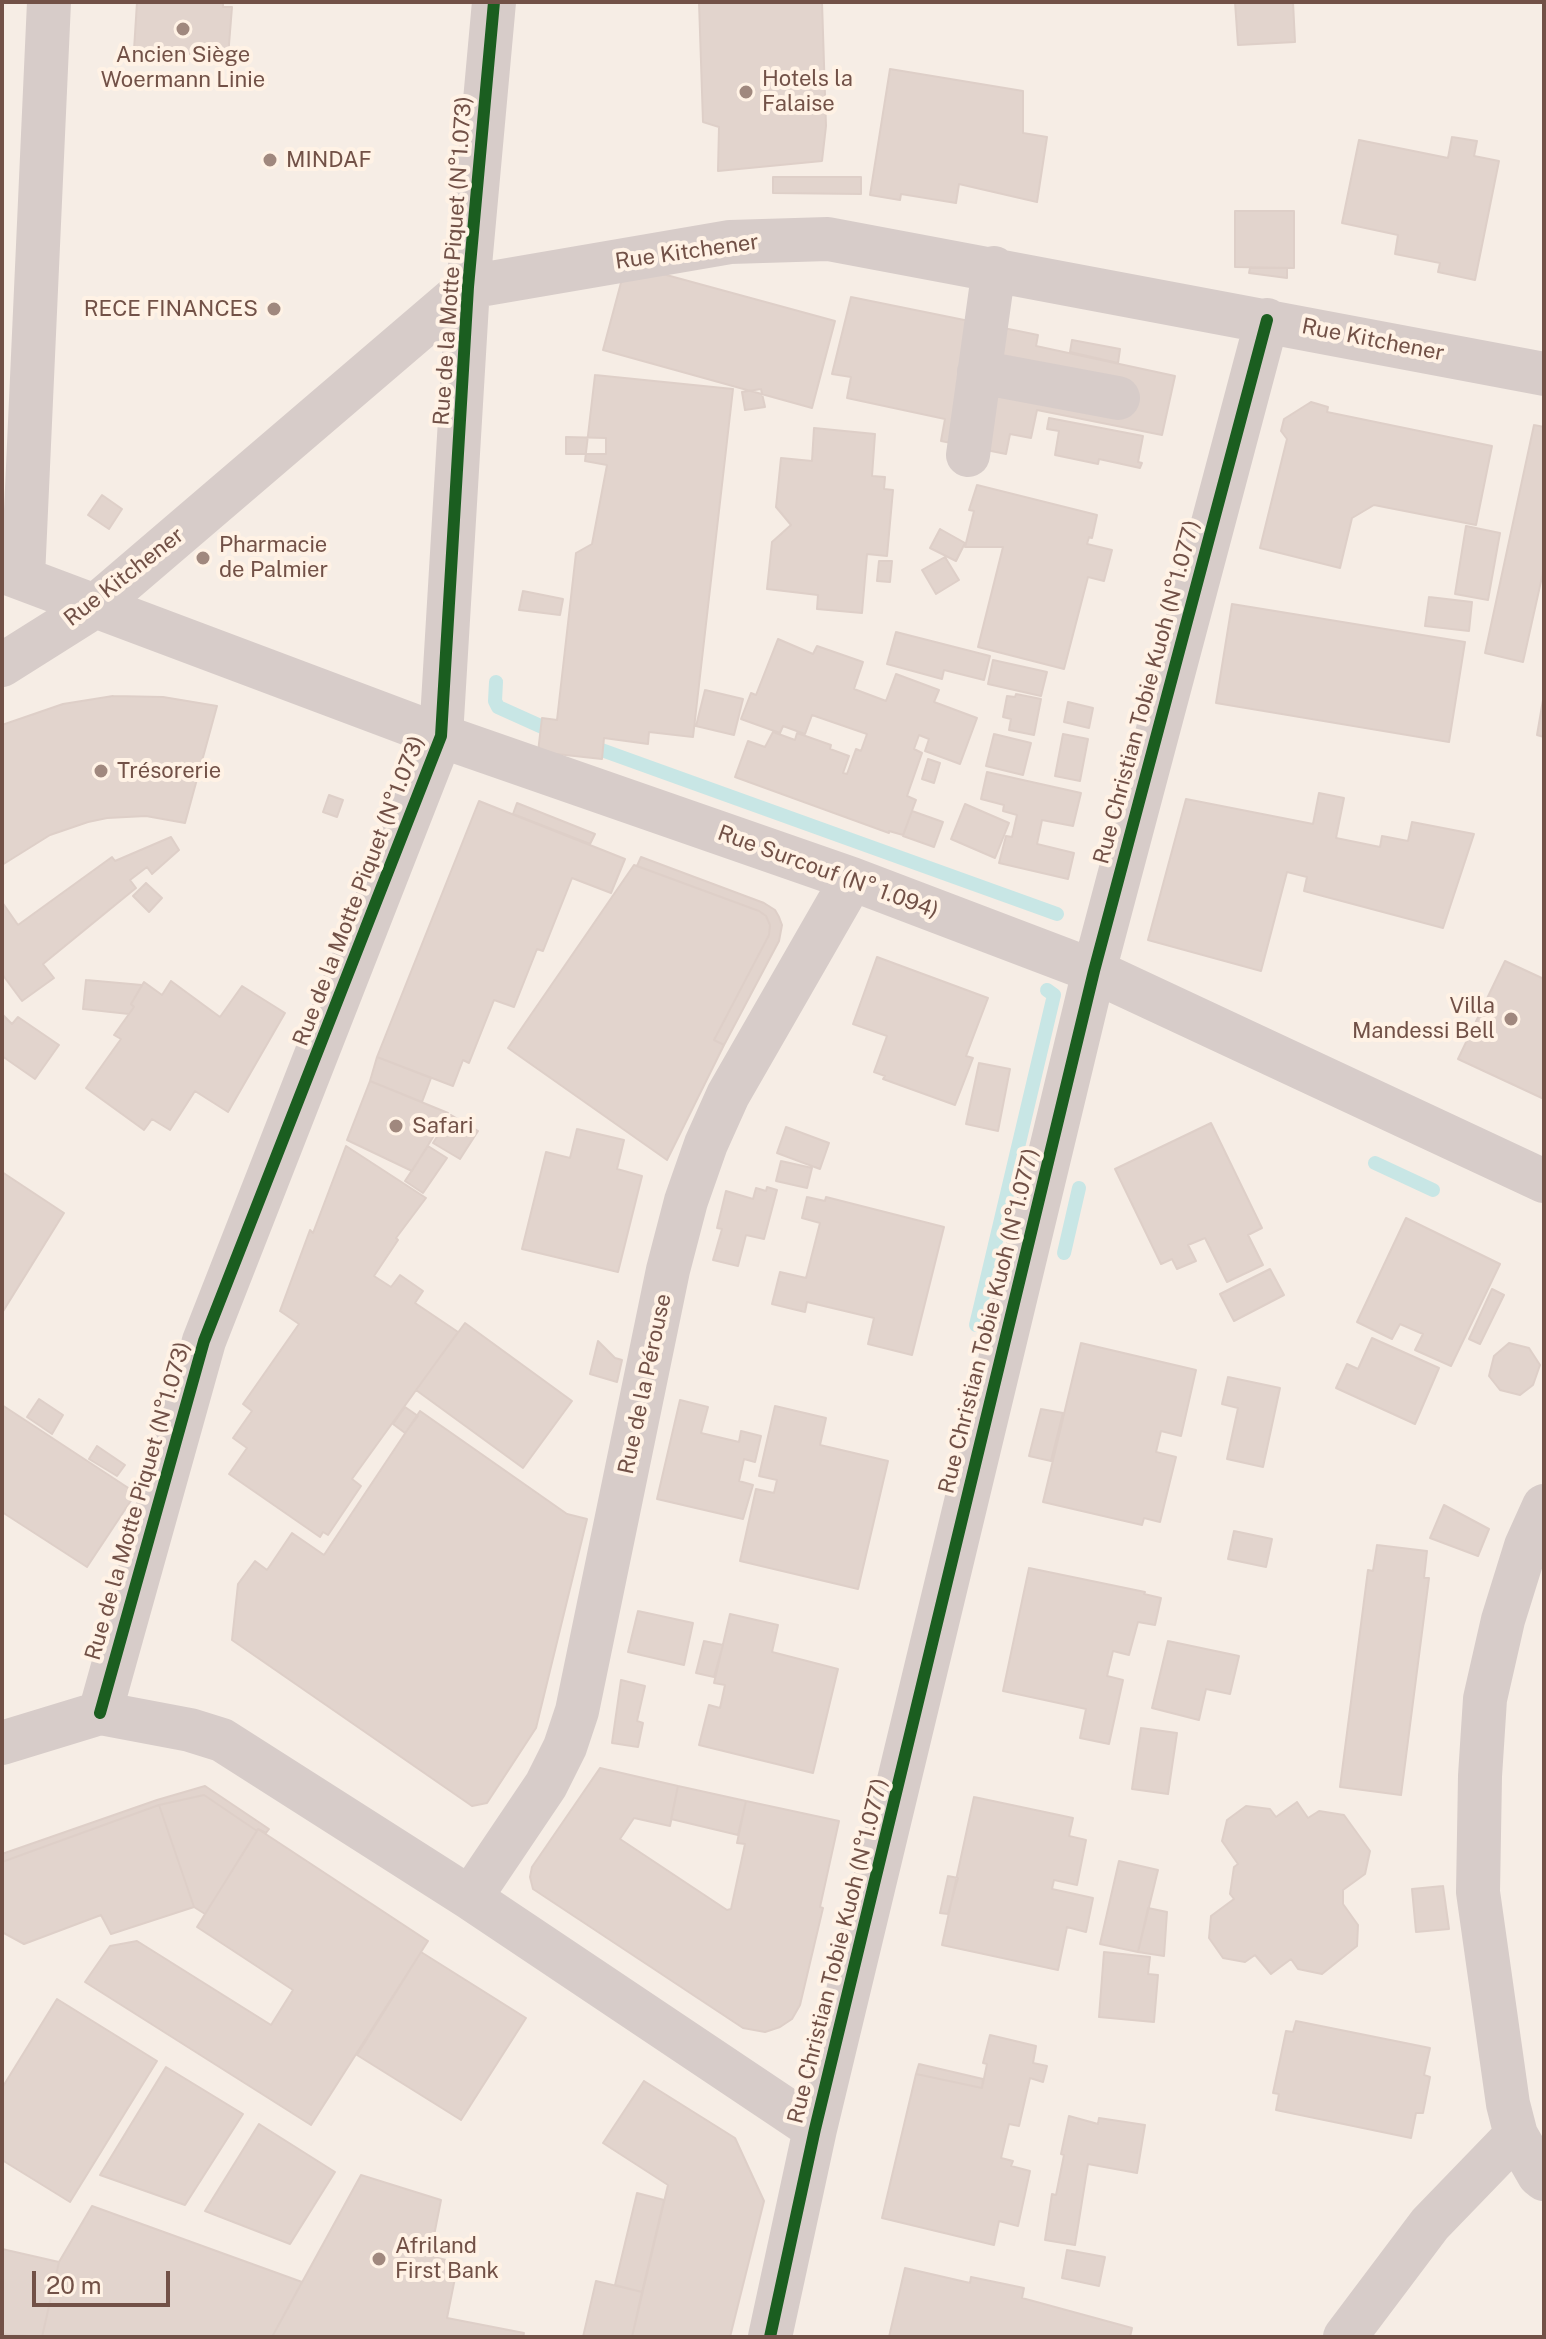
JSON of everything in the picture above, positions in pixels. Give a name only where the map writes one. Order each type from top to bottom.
[{"type":"street","points":[[13,574],[49,2]]},
{"type":"street","name":"Rue de la Motte Piquet (N°1.073)","points":[[100,1713],[204,1341],[441,736],[468,287],[494,2]]},
{"type":"street","name":"Rue Kitchener","points":[[2,665],[94,607],[468,287],[730,242],[828,239],[1544,374]]},
{"type":"street","points":[[968,455],[994,268]]},
{"type":"street","name":"Rue Christian Tobie Kuoh (N°1.077)","points":[[770,2337],[815,2129],[1094,971],[1267,320]]},
{"type":"street","points":[[979,372],[1118,398]]},
{"type":"street","name":"Rue Surcouf (N° 1.094)","points":[[13,574],[441,736],[852,879],[1094,971],[1544,1181]]},
{"type":"street","name":"Rue de la Pérouse","points":[[470,1898],[546,1785],[565,1747],[577,1711],[668,1270],[686,1201],[706,1144],[728,1095],[852,879]]},
{"type":"street","points":[[1544,1506],[1526,1546],[1503,1620],[1485,1699],[1478,1892],[1506,2089],[1516,2135],[1544,2179]]},
{"type":"street","points":[[2,1743],[100,1713],[190,1730],[222,1740],[470,1898],[815,2129]]},
{"type":"street","points":[[1345,2337],[1430,2224],[1516,2135]]},
{"type":"building","name":"Ancien Siège Woermann Linie","points":[[137,2],[223,2],[223,7],[232,7],[228,57],[134,50]]},
{"type":"building","points":[[699,2],[822,2],[826,126],[822,161],[718,171],[719,127],[703,122]]},
{"type":"building","points":[[1235,2],[1293,2],[1295,42],[1238,45]]},
{"type":"building","points":[[890,69],[1023,91],[1023,133],[1047,137],[1037,202],[959,184],[956,203],[901,194],[900,200],[870,195]]},
{"type":"building","points":[[1452,137],[1477,141],[1474,156],[1499,161],[1475,280],[1438,272],[1440,263],[1395,254],[1398,235],[1342,223],[1359,140],[1448,158]]},
{"type":"building","points":[[773,177],[861,177],[861,194],[773,193]]},
{"type":"building","points":[[1235,211],[1294,211],[1294,268],[1235,267]]},
{"type":"building","points":[[626,264],[835,321],[812,408],[603,350]]},
{"type":"building","points":[[1250,268],[1287,268],[1287,278],[1249,273]]},
{"type":"building","points":[[851,297],[1038,335],[1036,346],[1175,376],[1162,435],[1037,410],[1031,438],[1010,434],[1006,454],[941,441],[945,419],[847,398],[851,377],[832,374]]},
{"type":"building","points":[[1072,340],[1120,349],[1118,363],[1070,352]]},
{"type":"building","points":[[595,375],[733,389],[693,737],[649,732],[648,744],[604,738],[602,759],[538,752],[542,718],[557,720],[576,553],[592,544],[607,465],[585,461]]},
{"type":"building","points":[[761,389],[765,407],[745,410],[742,392]]},
{"type":"building","points":[[1311,402],[1328,407],[1327,412],[1492,446],[1476,525],[1374,505],[1352,518],[1340,568],[1260,548],[1287,439],[1281,431],[1284,419]]},
{"type":"building","points":[[1049,418],[1143,436],[1138,462],[1142,463],[1140,468],[1099,459],[1098,464],[1055,455],[1059,431],[1047,429]]},
{"type":"building","points":[[1534,425],[1544,427],[1544,568],[1523,662],[1485,653]]},
{"type":"building","points":[[814,428],[875,434],[872,476],[885,477],[884,489],[893,490],[887,556],[867,554],[862,613],[817,609],[818,595],[767,589],[772,542],[791,525],[776,507],[781,458],[812,461]]},
{"type":"building","points":[[566,437],[606,438],[606,454],[566,454]]},
{"type":"building","points":[[977,485],[1097,515],[1092,538],[1089,537],[1087,544],[1112,550],[1104,581],[1088,577],[1064,669],[978,647],[1003,547],[965,547],[974,511],[969,510]]},
{"type":"building","points":[[102,495],[122,509],[109,529],[88,515]]},
{"type":"building","points":[[1466,526],[1500,533],[1488,600],[1455,594]]},
{"type":"building","points":[[940,529],[965,543],[956,561],[930,548]]},
{"type":"building","points":[[945,557],[959,580],[936,594],[922,570]]},
{"type":"building","points":[[879,561],[892,561],[890,582],[877,581]]},
{"type":"building","points":[[523,591],[563,599],[560,615],[519,610]]},
{"type":"building","points":[[1429,597],[1472,602],[1469,631],[1425,626]]},
{"type":"building","points":[[1232,604],[1465,642],[1449,742],[1216,703]]},
{"type":"building","points":[[896,632],[990,656],[984,680],[944,670],[942,679],[887,664]]},
{"type":"building","points":[[778,639],[813,654],[817,646],[863,662],[854,689],[886,701],[896,674],[939,690],[934,702],[977,718],[960,764],[925,751],[929,739],[919,735],[914,749],[922,753],[907,796],[916,800],[903,835],[889,833],[735,777],[748,741],[765,747],[773,732],[795,740],[797,733],[831,745],[830,749],[849,756],[843,773],[847,774],[856,749],[861,751],[867,734],[812,715],[805,734],[783,726],[780,733],[741,719],[751,693],[756,695]]},
{"type":"building","points":[[993,660],[1047,672],[1041,696],[988,684]]},
{"type":"building","points":[[705,690],[743,699],[734,735],[696,726]]},
{"type":"building","points":[[1016,694],[1041,699],[1034,735],[1009,730],[1011,719],[1003,717],[1007,696],[1015,697]]},
{"type":"building","points":[[1544,694],[1544,737],[1537,735]]},
{"type":"building","name":"Trésorerie","points":[[113,696],[163,697],[217,706],[185,823],[146,816],[88,822],[50,835],[2,865],[2,725],[63,704]]},
{"type":"building","points":[[1068,702],[1093,708],[1089,728],[1064,722]]},
{"type":"building","points":[[994,734],[1031,743],[1023,775],[986,766]]},
{"type":"building","points":[[1063,734],[1088,739],[1080,781],[1055,776]]},
{"type":"building","points":[[928,759],[940,763],[934,783],[922,779]]},
{"type":"building","points":[[987,772],[1081,793],[1073,826],[1042,820],[1037,844],[1074,853],[1068,879],[999,863],[1006,836],[1012,837],[1017,815],[1003,811],[1004,805],[981,799]]},
{"type":"building","points":[[1319,793],[1344,798],[1336,838],[1380,847],[1382,836],[1408,841],[1412,822],[1474,834],[1443,928],[1304,891],[1307,877],[1287,872],[1261,971],[1148,940],[1186,799],[1313,824]]},
{"type":"building","points":[[329,795],[343,800],[337,817],[323,812]]},
{"type":"building","points":[[479,801],[625,859],[611,893],[572,878],[543,951],[537,949],[514,1007],[494,1000],[469,1063],[463,1060],[453,1086],[377,1057]]},
{"type":"building","points":[[517,803],[595,834],[590,844],[513,814]]},
{"type":"building","points":[[965,804],[1009,823],[995,858],[951,839]]},
{"type":"building","points":[[912,811],[943,822],[934,847],[903,836]]},
{"type":"building","points":[[171,837],[179,850],[152,874],[147,867],[130,880],[136,888],[43,964],[54,978],[22,1001],[2,974],[2,902],[18,925],[112,857],[115,861]]},
{"type":"building","points":[[641,857],[764,903],[779,917],[782,925],[779,941],[724,1045],[714,1040],[769,935],[770,925],[766,916],[759,911],[637,866]]},
{"type":"building","points":[[634,865],[759,911],[766,916],[770,925],[769,935],[714,1040],[724,1045],[667,1160],[508,1048]]},
{"type":"building","points":[[146,883],[162,898],[149,912],[133,896]]},
{"type":"building","points":[[877,957],[988,998],[966,1056],[973,1058],[955,1105],[883,1079],[885,1076],[874,1072],[887,1036],[853,1024]]},
{"type":"building","name":"Villa Mandessi Bell","points":[[1505,961],[1544,979],[1544,1099],[1458,1059]]},
{"type":"building","points":[[86,980],[142,985],[129,1014],[83,1009]]},
{"type":"building","points":[[171,981],[220,1017],[242,986],[285,1013],[228,1112],[195,1091],[170,1130],[152,1119],[144,1130],[86,1088],[121,1039],[114,1035],[134,1007],[131,1004],[144,982],[162,995]]},
{"type":"building","points":[[2,1014],[12,1024],[18,1017],[59,1045],[35,1079],[2,1056]]},
{"type":"building","points":[[377,1057],[431,1078],[422,1102],[370,1081]]},
{"type":"building","points":[[979,1063],[1010,1069],[998,1131],[966,1124]]},
{"type":"building","name":"Safari","points":[[370,1081],[448,1113],[412,1171],[347,1140]]},
{"type":"building","points":[[451,1115],[478,1131],[460,1159],[433,1143]]},
{"type":"building","points":[[1211,1123],[1262,1228],[1248,1235],[1263,1265],[1227,1282],[1205,1238],[1188,1245],[1196,1261],[1177,1269],[1172,1259],[1161,1264],[1115,1169]]},
{"type":"building","points":[[786,1127],[829,1143],[820,1169],[777,1153]]},
{"type":"building","points":[[577,1129],[624,1140],[617,1169],[642,1176],[618,1272],[522,1249],[546,1152],[570,1158]]},
{"type":"building","points":[[346,1146],[426,1198],[396,1238],[398,1240],[374,1276],[391,1287],[400,1275],[423,1291],[415,1303],[458,1332],[352,1479],[361,1486],[328,1535],[323,1532],[320,1537],[229,1474],[247,1448],[233,1438],[252,1411],[243,1404],[299,1324],[280,1311]]},
{"type":"building","points":[[428,1146],[447,1158],[423,1193],[405,1181]]},
{"type":"building","points":[[781,1161],[812,1168],[807,1188],[776,1181]]},
{"type":"building","points":[[2,1172],[64,1213],[2,1313]]},
{"type":"building","points":[[767,1187],[777,1190],[764,1239],[746,1235],[738,1266],[713,1260],[722,1229],[717,1228],[726,1191],[753,1199],[756,1188],[766,1191]]},
{"type":"building","points":[[807,1197],[825,1201],[826,1197],[944,1227],[912,1355],[868,1344],[874,1318],[807,1302],[805,1312],[772,1304],[780,1272],[806,1278],[820,1223],[802,1218]]},
{"type":"building","points":[[1406,1218],[1500,1264],[1451,1366],[1415,1350],[1423,1334],[1400,1324],[1392,1339],[1357,1322]]},
{"type":"building","points":[[1270,1269],[1284,1295],[1234,1321],[1220,1294]]},
{"type":"building","points":[[1492,1289],[1504,1295],[1480,1344],[1469,1339]]},
{"type":"building","points":[[465,1323],[572,1401],[523,1468],[416,1390]]},
{"type":"building","points":[[1372,1338],[1439,1368],[1415,1424],[1336,1388],[1347,1364],[1358,1369]]},
{"type":"building","points":[[598,1341],[615,1358],[622,1360],[617,1382],[590,1374]]},
{"type":"building","points":[[1081,1343],[1196,1370],[1181,1436],[1161,1431],[1156,1452],[1176,1457],[1160,1522],[1144,1518],[1142,1525],[1043,1502]]},
{"type":"building","points":[[1509,1343],[1529,1348],[1540,1365],[1533,1385],[1520,1395],[1500,1390],[1489,1376],[1494,1356]]},
{"type":"building","points":[[1228,1377],[1280,1388],[1263,1467],[1227,1459],[1238,1408],[1222,1404]]},
{"type":"building","points":[[39,1399],[63,1415],[52,1434],[27,1417]]},
{"type":"building","points":[[680,1400],[708,1407],[701,1433],[739,1442],[741,1431],[761,1436],[755,1462],[744,1459],[739,1481],[753,1485],[743,1519],[657,1499]]},
{"type":"building","points":[[2,1405],[136,1493],[87,1567],[2,1512]]},
{"type":"building","points":[[775,1406],[826,1418],[820,1445],[888,1461],[858,1589],[740,1561],[756,1489],[774,1493],[777,1480],[759,1476]]},
{"type":"building","points":[[405,1407],[418,1416],[405,1433],[393,1424]]},
{"type":"building","points":[[1041,1409],[1063,1413],[1051,1461],[1029,1456]]},
{"type":"building","points":[[420,1411],[567,1514],[587,1519],[536,1728],[487,1803],[472,1806],[232,1640],[238,1584],[255,1561],[267,1570],[292,1533],[324,1555]]},
{"type":"building","points":[[97,1446],[125,1465],[117,1476],[89,1459]]},
{"type":"building","points":[[1444,1505],[1489,1529],[1478,1556],[1430,1538]]},
{"type":"building","points":[[1234,1531],[1272,1539],[1266,1567],[1228,1559]]},
{"type":"building","points":[[1377,1545],[1427,1551],[1424,1578],[1429,1578],[1401,1795],[1340,1787],[1368,1570],[1373,1571]]},
{"type":"building","points":[[1029,1568],[1161,1598],[1155,1625],[1138,1622],[1129,1655],[1113,1651],[1107,1676],[1123,1680],[1109,1744],[1080,1738],[1086,1709],[1003,1691]]},
{"type":"building","points":[[638,1611],[693,1623],[684,1665],[628,1652]]},
{"type":"building","points":[[730,1614],[778,1625],[772,1652],[838,1669],[813,1773],[699,1745],[709,1705],[720,1708],[725,1685],[714,1683]]},
{"type":"building","points":[[704,1641],[723,1645],[714,1677],[696,1673]]},
{"type":"building","points":[[1168,1641],[1239,1656],[1230,1694],[1206,1689],[1199,1720],[1152,1708]]},
{"type":"building","points":[[621,1680],[645,1686],[637,1721],[643,1723],[638,1747],[612,1743]]},
{"type":"building","points":[[1141,1728],[1177,1733],[1168,1794],[1132,1789]]},
{"type":"building","points":[[600,1768],[678,1786],[670,1826],[634,1818],[620,1839],[727,1910],[731,1909],[745,1844],[737,1843],[746,1801],[839,1821],[800,2005],[792,2019],[765,2032],[743,2028],[533,1889],[530,1877],[532,1867]]},
{"type":"building","points":[[205,1786],[269,1829],[266,1833],[257,1831],[204,1795],[159,1805],[2,1862],[2,1854]]},
{"type":"building","points":[[678,1786],[746,1801],[738,1835],[671,1819]]},
{"type":"building","points":[[204,1795],[257,1831],[205,1914],[194,1907],[159,1805]]},
{"type":"building","points":[[974,1797],[1073,1818],[1069,1836],[1086,1840],[1077,1885],[1054,1880],[1052,1889],[1093,1898],[1086,1932],[1067,1927],[1058,1970],[942,1945]]},
{"type":"building","points":[[1297,1802],[1308,1818],[1319,1811],[1344,1815],[1370,1851],[1365,1874],[1343,1890],[1343,1904],[1358,1925],[1357,1946],[1322,1974],[1298,1969],[1291,1959],[1271,1974],[1255,1955],[1245,1962],[1223,1958],[1209,1938],[1211,1916],[1234,1899],[1230,1894],[1234,1867],[1238,1864],[1222,1841],[1227,1820],[1246,1806],[1270,1809],[1276,1817]]},
{"type":"building","points":[[159,1805],[194,1907],[111,1934],[101,1915],[24,1944],[2,1932],[2,1862]]},
{"type":"building","points":[[258,1829],[428,1941],[311,2125],[85,1982],[110,1946],[137,1941],[271,2025],[293,1990],[197,1927]]},
{"type":"building","points":[[1119,1861],[1158,1870],[1138,1952],[1100,1944]]},
{"type":"building","points":[[948,1876],[958,1878],[948,1914],[940,1913]]},
{"type":"building","points":[[1443,1886],[1449,1929],[1416,1932],[1412,1889]]},
{"type":"building","points":[[1148,1908],[1167,1912],[1164,1956],[1138,1952]]},
{"type":"building","points":[[421,1952],[526,2018],[461,2120],[357,2055]]},
{"type":"building","points":[[1104,1952],[1150,1957],[1148,1974],[1158,1975],[1154,2022],[1099,2017]]},
{"type":"building","points":[[57,1999],[157,2061],[70,2202],[2,2160],[2,2088]]},
{"type":"building","points":[[1296,2021],[1430,2048],[1424,2075],[1430,2077],[1423,2113],[1416,2113],[1411,2138],[1276,2110],[1279,2094],[1273,2093],[1286,2031],[1293,2032]]},
{"type":"building","points":[[990,2035],[1036,2046],[1033,2063],[1047,2066],[1043,2082],[1030,2078],[1019,2126],[1009,2124],[1001,2158],[1013,2161],[1011,2166],[1030,2171],[1018,2226],[999,2221],[994,2245],[882,2218],[916,2074],[982,2088],[987,2064],[983,2063]]},
{"type":"building","points":[[919,2064],[983,2079],[982,2088],[916,2074]]},
{"type":"building","points":[[166,2067],[243,2114],[185,2205],[100,2175]]},
{"type":"building","points":[[644,2081],[735,2138],[764,2201],[730,2337],[632,2337],[668,2185],[603,2143]]},
{"type":"building","points":[[1069,2116],[1098,2124],[1099,2118],[1145,2125],[1137,2173],[1088,2164],[1075,2245],[1045,2240],[1052,2194],[1056,2195],[1064,2155],[1061,2154]]},
{"type":"building","points":[[259,2124],[335,2172],[290,2244],[205,2211]]},
{"type":"building","name":"Afriland First Bank","points":[[361,2175],[441,2200],[430,2256],[458,2263],[447,2318],[524,2333],[523,2337],[272,2337]]},
{"type":"building","points":[[637,2193],[664,2200],[642,2292],[615,2285]]},
{"type":"building","points":[[92,2206],[302,2282],[272,2337],[42,2337],[59,2262]]},
{"type":"building","points":[[2,2249],[59,2262],[42,2337],[2,2334]]},
{"type":"building","points":[[1067,2250],[1105,2257],[1099,2286],[1062,2278]]},
{"type":"building","points":[[905,2268],[970,2283],[971,2277],[1024,2288],[1022,2298],[1132,2328],[1130,2337],[889,2337]]},
{"type":"building","points":[[596,2281],[642,2292],[632,2337],[583,2337]]},
{"type":"waterway","points":[[496,682],[495,701],[498,707],[558,734]]},
{"type":"waterway","points":[[585,744],[1057,914]]},
{"type":"waterway","points":[[976,1325],[1054,995],[1047,990]]},
{"type":"waterway","points":[[1375,1163],[1433,1190]]},
{"type":"waterway","points":[[1064,1253],[1079,1188]]},
{"type":"cycle path","points":[[100,1713],[204,1341],[441,736],[468,287],[494,2]]},
{"type":"cycle path","points":[[770,2337],[815,2129],[1094,971],[1267,320]]},
{"type":"place","name":"Ancien Siège Woermann Linie","points":[[183,29]]},
{"type":"place","name":"Hotels la Falaise","points":[[746,92]]},
{"type":"place","name":"MINDAF","points":[[270,160]]},
{"type":"place","name":"RECE FINANCES","points":[[274,309]]},
{"type":"place","name":"Pharmacie de Palmier","points":[[203,558]]},
{"type":"place","name":"Trésorerie","points":[[101,771]]},
{"type":"place","name":"Villa Mandessi Bell","points":[[1511,1019]]},
{"type":"place","name":"Safari","points":[[396,1126]]},
{"type":"place","name":"Afriland First Bank","points":[[379,2259]]}]
